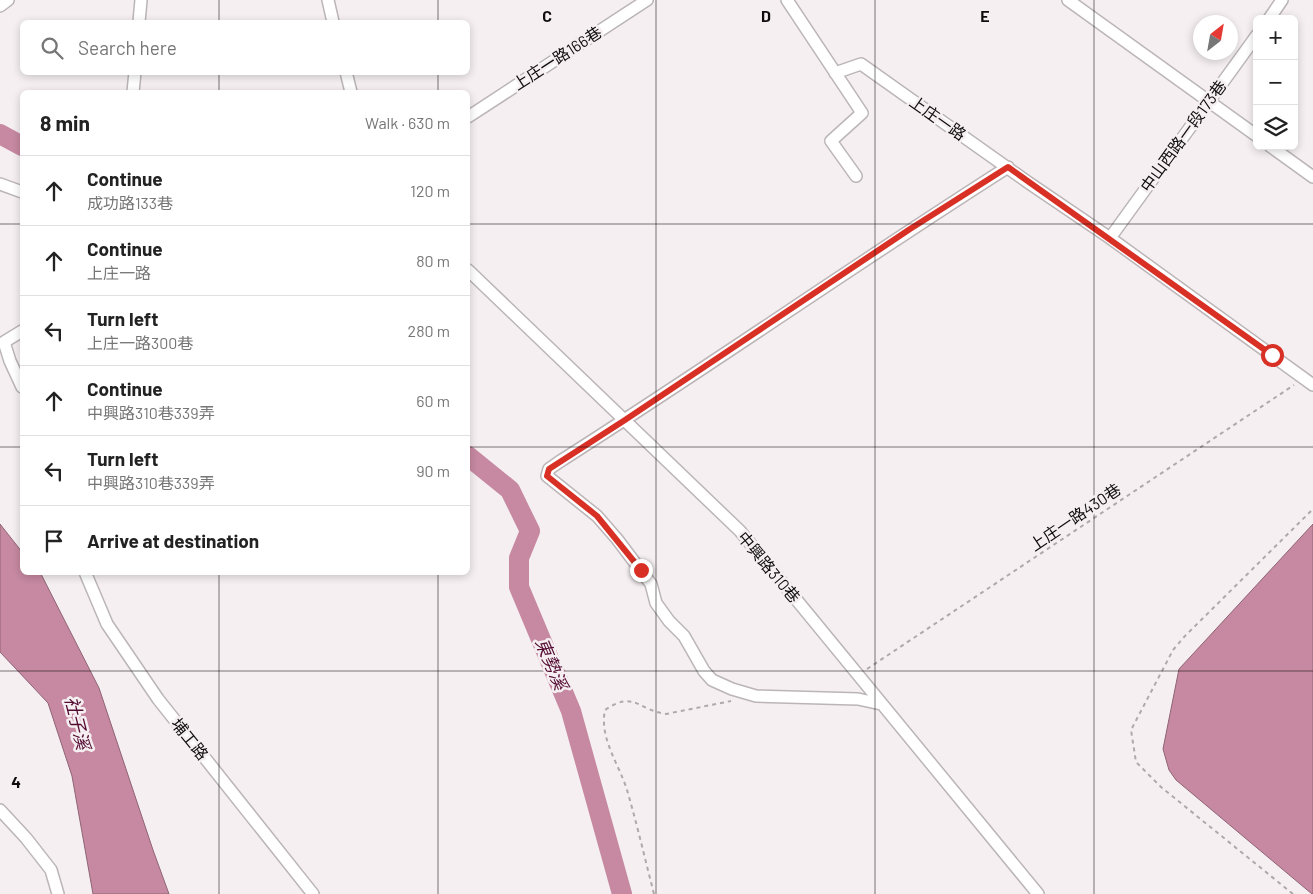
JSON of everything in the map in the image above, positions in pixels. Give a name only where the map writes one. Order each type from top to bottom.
[{"type":"street","points":[[0,6],[8,0]]},
{"type":"street","points":[[139,20],[141,0]]},
{"type":"street","points":[[328,0],[333,20]]},
{"type":"street","name":"上庄一路166巷","points":[[470,116],[647,0]]},
{"type":"street","points":[[787,0],[862,114],[832,141],[856,176]]},
{"type":"street","points":[[1068,0],[1253,133]]},
{"type":"street","points":[[1271,15],[1282,0]]},
{"type":"street","name":"中山西路一段173巷","points":[[1110,238],[1253,40]]},
{"type":"street","name":"上庄一路","points":[[835,74],[861,64],[1110,238],[1309,382]]},
{"type":"street","points":[[133,90],[135,75]]},
{"type":"street","points":[[347,75],[350,90]]},
{"type":"street","points":[[1275,150],[1313,178]]},
{"type":"street","points":[[881,704],[858,699],[756,696],[732,689],[712,680],[704,672],[684,636],[669,621],[656,603],[651,584],[617,539],[597,516],[547,476],[549,469],[910,229],[1008,167]]},
{"type":"street","points":[[0,184],[20,191]]},
{"type":"street","name":"中興路310巷","points":[[470,272],[740,531],[1038,894]]},
{"type":"street","points":[[20,332],[4,342],[20,383]]},
{"type":"street","name":"埔工路","points":[[86,575],[107,624],[158,699],[313,894]]},
{"type":"street","points":[[0,810],[26,838],[51,870],[58,894]]},
{"type":"path","name":"上庄一路430巷","points":[[858,674],[1309,382]]},
{"type":"path","points":[[1293,894],[1155,781],[1136,762],[1131,730],[1173,650],[1184,636],[1313,509]]},
{"type":"path","points":[[654,894],[627,789],[607,741],[603,717],[605,710],[617,702],[628,700],[656,713],[666,714],[737,700]]},
{"type":"water","name":"社子溪","points":[[0,524],[20,549],[20,575],[42,575],[99,688],[169,894],[93,894],[72,776],[48,703],[0,652]]},
{"type":"water","points":[[1313,524],[1312,894],[1176,780],[1169,770],[1163,749],[1179,669]]},
{"type":"waterway","name":"東勢溪","points":[[0,134],[20,145]]},
{"type":"waterway","name":"東勢溪","points":[[470,458],[510,490],[530,531],[519,558],[519,587],[571,711],[622,894]]},
{"type":"route","points":[[641,570],[597,516],[547,476],[549,469],[910,229],[1008,167],[1272,355]]}]
